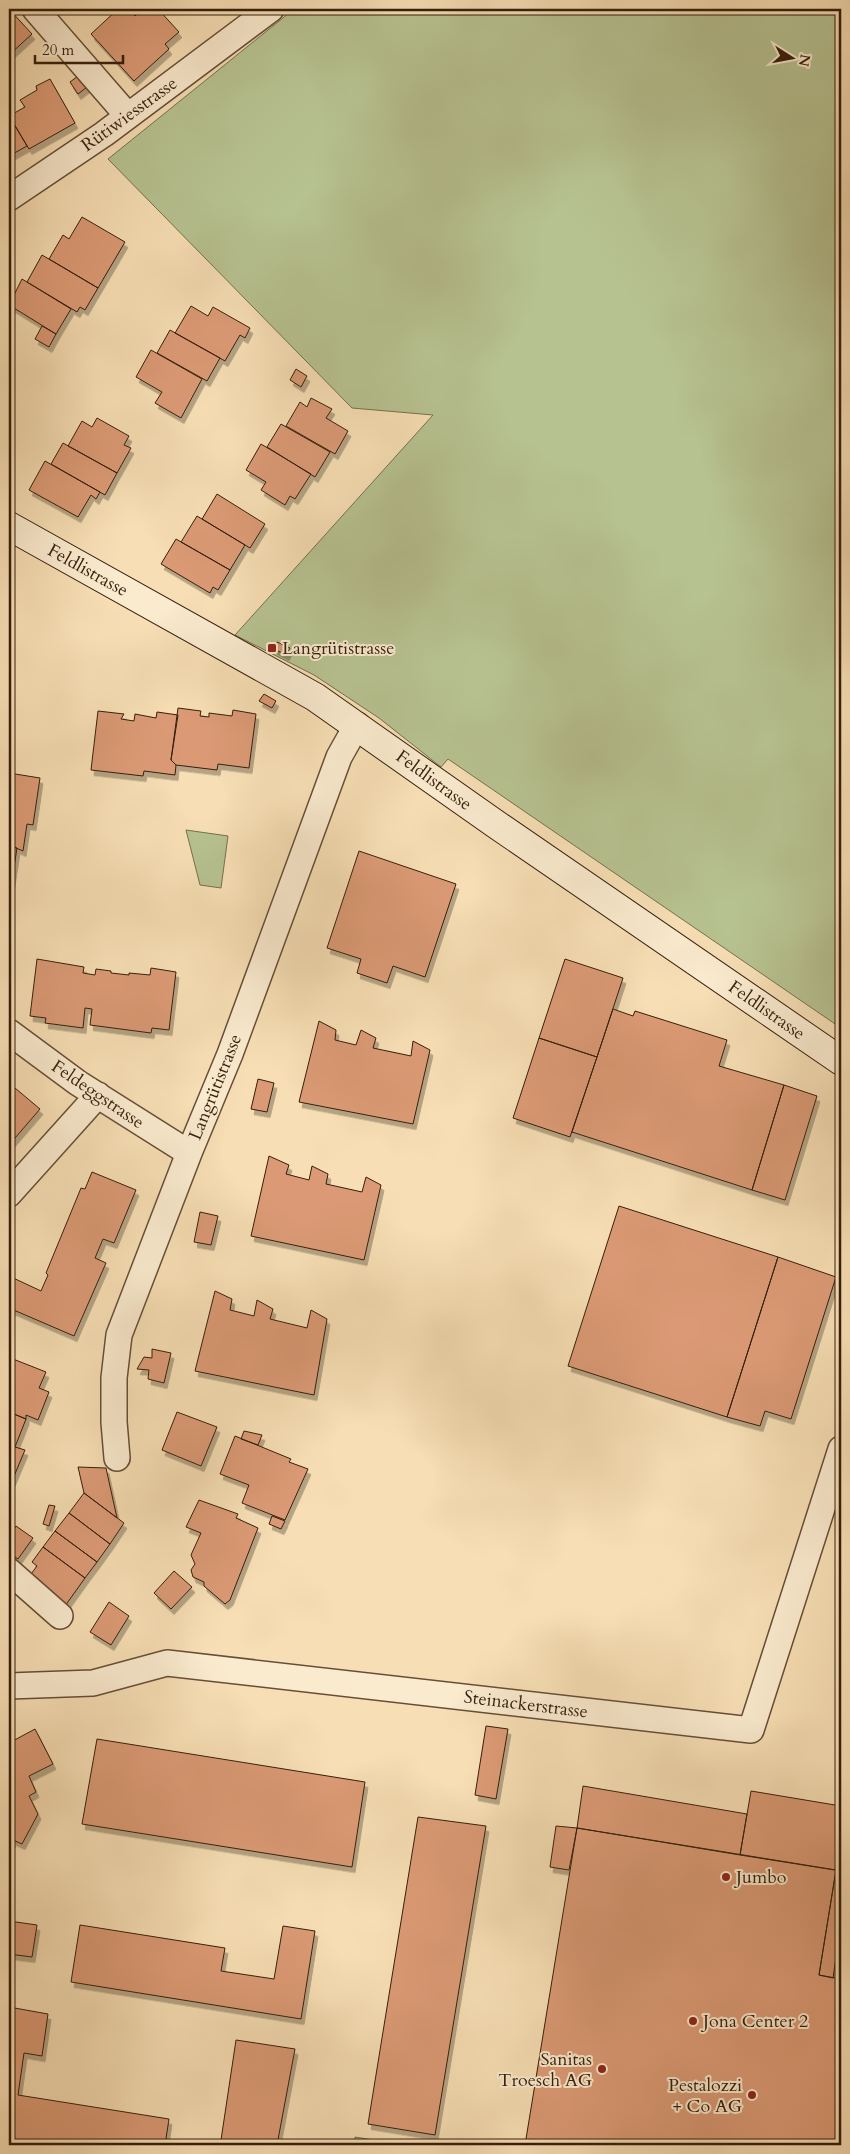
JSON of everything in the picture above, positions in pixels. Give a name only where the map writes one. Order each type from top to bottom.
[{"type":"street","points":[[35,9],[128,116]]},
{"type":"street","name":"Rütiwiesstrasse","points":[[9,198],[128,116],[271,9]]},
{"type":"street","name":"Feldlistrasse","points":[[9,526],[315,697],[497,825],[841,1061]]},
{"type":"street","name":"Langrütistrasse","points":[[117,1458],[114,1422],[114,1378],[119,1335],[189,1153],[230,1054],[339,757],[357,725]]},
{"type":"street","name":"Feldeggstrasse","points":[[9,1032],[98,1095],[189,1153]]},
{"type":"street","points":[[9,1194],[98,1095]]},
{"type":"street","name":"Steinackerstrasse","points":[[9,1686],[93,1683],[167,1663],[752,1730],[841,1450]]},
{"type":"street","points":[[9,1571],[60,1616]]},
{"type":"green space","points":[[294,9],[841,9],[841,1028],[448,759],[441,767],[379,718],[314,675],[235,635],[433,415],[352,408],[108,159]]},
{"type":"green space","points":[[186,830],[228,836],[221,888],[200,885]]},
{"type":"green space","points":[[355,2137],[404,2145],[354,2145]]},
{"type":"building","points":[[9,9],[32,34],[9,55]]},
{"type":"building","points":[[118,9],[129,9],[135,16],[143,9],[158,9],[179,32],[165,44],[169,49],[134,81],[91,34]]},
{"type":"building","points":[[78,76],[87,87],[78,94],[70,82]]},
{"type":"building","points":[[50,79],[75,123],[29,149],[9,116],[25,107],[20,100],[37,90],[36,86]]},
{"type":"building","points":[[13,122],[27,146],[9,156],[9,124]]},
{"type":"building","points":[[82,217],[125,242],[98,288],[49,259],[63,235],[69,239]]},
{"type":"building","points":[[42,255],[98,288],[85,310],[80,307],[77,312],[27,282]]},
{"type":"building","points":[[22,279],[71,309],[56,334],[9,305]]},
{"type":"building","points":[[191,306],[208,316],[213,307],[250,328],[245,338],[240,335],[225,361],[175,333]]},
{"type":"building","points":[[42,326],[56,334],[49,347],[35,339]]},
{"type":"building","points":[[170,330],[220,358],[207,381],[157,353]]},
{"type":"building","points":[[151,350],[202,379],[181,418],[155,403],[162,392],[136,377]]},
{"type":"building","points":[[296,369],[307,376],[301,387],[290,380]]},
{"type":"building","points":[[311,398],[332,409],[326,418],[348,431],[335,454],[286,426],[300,402],[307,407]]},
{"type":"building","points":[[97,418],[129,436],[124,445],[131,448],[117,473],[68,446],[82,421],[92,427]]},
{"type":"building","points":[[281,424],[330,452],[315,477],[267,447]]},
{"type":"building","points":[[63,443],[117,473],[105,495],[51,464]]},
{"type":"building","points":[[261,444],[311,474],[295,499],[290,496],[285,505],[261,490],[266,482],[246,470]]},
{"type":"building","points":[[45,461],[100,492],[96,499],[91,495],[78,517],[29,490]]},
{"type":"building","points":[[217,494],[265,524],[250,548],[202,519]]},
{"type":"building","points":[[197,516],[245,545],[230,570],[181,542]]},
{"type":"building","points":[[176,539],[230,570],[218,590],[213,587],[210,593],[161,564]]},
{"type":"building","points":[[277,642],[290,648],[286,655],[274,649]]},
{"type":"building","points":[[264,694],[276,701],[272,708],[259,701]]},
{"type":"building","points":[[178,708],[201,711],[200,716],[209,717],[209,713],[232,716],[233,710],[256,714],[249,768],[218,764],[217,770],[176,765],[171,760]]},
{"type":"building","points":[[98,711],[124,714],[121,719],[134,721],[135,714],[156,718],[157,712],[178,715],[171,760],[176,765],[175,775],[144,771],[143,776],[91,770]]},
{"type":"building","points":[[9,773],[40,778],[33,825],[27,824],[23,851],[9,845]]},
{"type":"building","points":[[9,845],[17,848],[11,887],[9,886]]},
{"type":"building","points":[[359,851],[456,884],[425,977],[393,966],[387,983],[357,973],[361,959],[327,948]]},
{"type":"building","points":[[37,959],[84,967],[83,973],[95,975],[96,969],[129,975],[129,973],[150,975],[151,968],[176,972],[169,1030],[152,1028],[151,1033],[90,1025],[92,1009],[85,1008],[83,1028],[45,1023],[46,1018],[30,1016]]},
{"type":"building","points":[[565,959],[623,978],[597,1057],[539,1038]]},
{"type":"building","points":[[613,1009],[633,1016],[635,1011],[727,1040],[719,1066],[784,1085],[752,1190],[572,1132]]},
{"type":"building","points":[[319,1021],[336,1030],[335,1040],[356,1045],[361,1030],[376,1038],[373,1048],[411,1056],[413,1041],[430,1050],[413,1124],[299,1102]]},
{"type":"building","points":[[539,1038],[597,1057],[570,1137],[513,1118]]},
{"type":"building","points":[[258,1079],[274,1083],[267,1112],[251,1109]]},
{"type":"building","points":[[9,1083],[40,1109],[9,1145]]},
{"type":"building","points":[[784,1085],[817,1096],[785,1200],[752,1190]]},
{"type":"building","points":[[269,1156],[289,1165],[286,1174],[309,1180],[312,1166],[328,1174],[326,1184],[362,1192],[366,1177],[381,1185],[364,1260],[251,1236]]},
{"type":"building","points":[[92,1172],[136,1190],[114,1243],[103,1239],[95,1258],[106,1263],[74,1336],[9,1308],[9,1276],[41,1291],[48,1275],[46,1273],[81,1188],[85,1189]]},
{"type":"building","points":[[619,1206],[778,1257],[727,1417],[568,1366]]},
{"type":"building","points":[[200,1212],[218,1216],[211,1245],[194,1242]]},
{"type":"building","points":[[778,1257],[836,1277],[791,1419],[765,1411],[760,1426],[727,1417]]},
{"type":"building","points":[[215,1291],[232,1299],[230,1310],[254,1316],[257,1300],[273,1309],[270,1319],[307,1328],[311,1310],[327,1319],[314,1395],[195,1371]]},
{"type":"building","points":[[152,1349],[171,1353],[164,1383],[148,1379],[149,1370],[137,1369],[144,1357],[152,1358]]},
{"type":"building","points":[[13,1359],[46,1372],[39,1388],[49,1392],[38,1420],[26,1415],[26,1419],[9,1412],[9,1371]]},
{"type":"building","points":[[9,1412],[26,1419],[15,1447],[25,1450],[12,1481],[9,1479]]},
{"type":"building","points":[[177,1412],[217,1427],[201,1466],[162,1450]]},
{"type":"building","points":[[244,1431],[262,1435],[258,1445],[241,1439]]},
{"type":"building","points":[[235,1436],[291,1459],[289,1462],[308,1469],[285,1520],[242,1503],[249,1485],[220,1474]]},
{"type":"building","points":[[78,1467],[106,1468],[117,1518],[84,1493]]},
{"type":"building","points":[[84,1493],[124,1523],[110,1544],[69,1513]]},
{"type":"building","points":[[199,1500],[238,1514],[236,1518],[258,1528],[230,1600],[225,1604],[204,1586],[204,1582],[193,1577],[191,1570],[195,1564],[191,1555],[201,1533],[186,1527]]},
{"type":"building","points":[[49,1505],[55,1506],[49,1526],[43,1524]]},
{"type":"building","points":[[69,1513],[110,1544],[97,1562],[55,1531]]},
{"type":"building","points":[[272,1516],[285,1521],[281,1529],[269,1524]]},
{"type":"building","points":[[16,1526],[33,1538],[18,1559],[9,1553],[9,1536]]},
{"type":"building","points":[[55,1531],[97,1562],[85,1578],[43,1547]]},
{"type":"building","points":[[43,1547],[85,1578],[65,1606],[28,1578],[37,1566],[32,1562]]},
{"type":"building","points":[[174,1571],[192,1587],[171,1609],[154,1593]]},
{"type":"building","points":[[109,1602],[129,1616],[111,1645],[90,1632]]},
{"type":"building","points":[[486,1726],[508,1729],[496,1799],[475,1795]]},
{"type":"building","points":[[35,1729],[53,1764],[29,1776],[36,1792],[29,1796],[38,1814],[22,1844],[13,1840],[9,1849],[9,1743]]},
{"type":"building","points":[[97,1739],[365,1782],[352,1867],[82,1824]]},
{"type":"building","points":[[583,1786],[747,1814],[740,1855],[577,1828]]},
{"type":"building","points":[[751,1791],[841,1806],[841,1871],[740,1855]]},
{"type":"building","points":[[418,1817],[486,1826],[435,2135],[368,2124]]},
{"type":"building","points":[[556,1826],[577,1828],[569,1870],[550,1867]]},
{"type":"building","name":"Jona Center 2","points":[[577,1828],[836,1870],[819,1975],[841,1979],[841,2145],[525,2145]]},
{"type":"building","points":[[836,1870],[841,1871],[841,1924],[833,1978],[819,1975]]},
{"type":"building","points":[[9,1921],[37,1925],[32,1957],[9,1954]]},
{"type":"building","points":[[80,1925],[225,1948],[221,1971],[274,1979],[283,1926],[315,1931],[301,2019],[71,1982]]},
{"type":"building","points":[[9,2007],[48,2014],[42,2056],[24,2053],[18,2095],[169,2119],[165,2145],[19,2145],[20,2140],[9,2138]]},
{"type":"building","points":[[236,2040],[295,2049],[277,2145],[221,2140]]},
{"type":"place","name":"Langrütistrasse","points":[[272,648]]},
{"type":"place","name":"Jumbo","points":[[726,1877]]},
{"type":"place","name":"Jona Center 2","points":[[693,2021]]},
{"type":"place","name":"Sanitas Troesch AG","points":[[602,2069]]},
{"type":"place","name":"Pestalozzi + Co AG","points":[[752,2095]]}]
